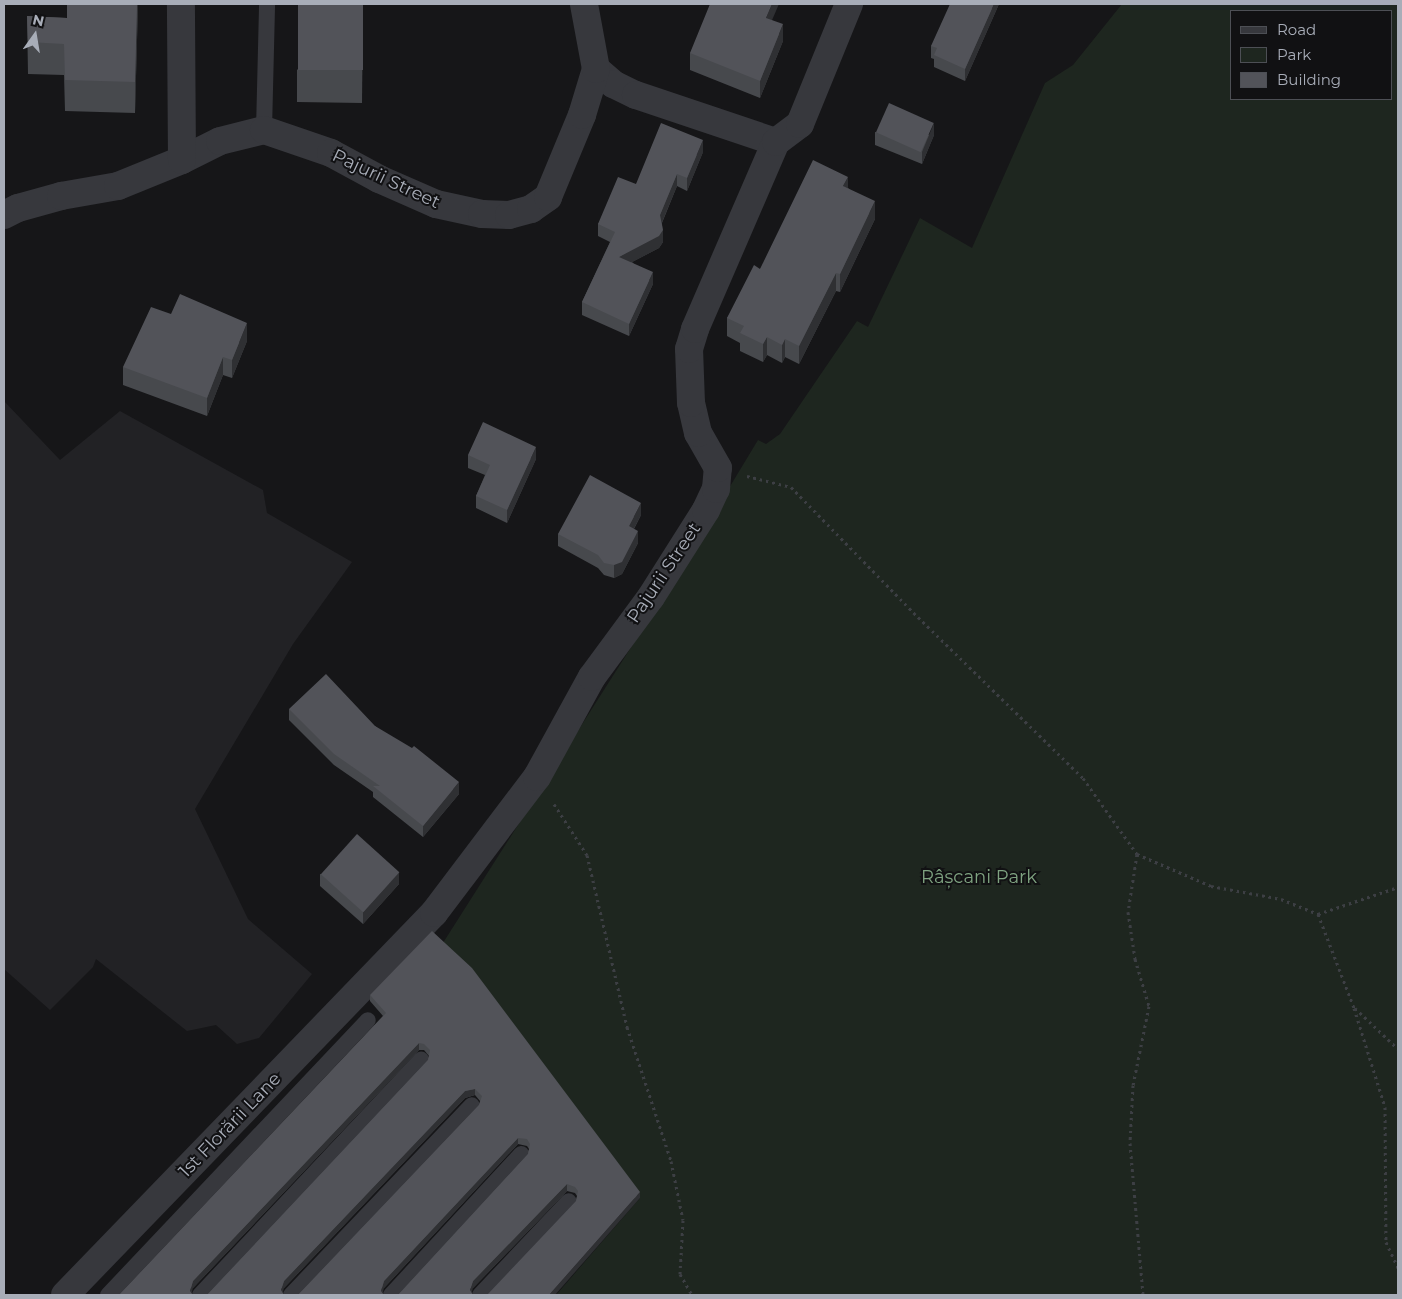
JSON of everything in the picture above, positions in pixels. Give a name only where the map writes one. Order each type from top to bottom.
[{"type":"street","points":[[181,4],[182,160]]},
{"type":"street","name":"Pajurii Street","points":[[264,130],[331,153],[379,179],[436,204],[482,214],[509,215],[531,209],[548,197],[582,115],[596,69],[584,4]]},
{"type":"street","points":[[718,468],[698,433],[691,403],[689,349],[695,329],[776,142],[800,124],[849,4]]},
{"type":"street","points":[[596,69],[613,84],[636,95],[776,142]]},
{"type":"street","points":[[4,215],[18,208],[61,196],[118,186],[182,160],[220,141],[264,130]]},
{"type":"street","name":"Pajurii Street","points":[[394,954],[434,913],[537,777],[592,676],[651,596],[706,510],[716,489],[718,468]]},
{"type":"street","name":"1st Florării Lane","points":[[65,1295],[394,954]]},
{"type":"lane","points":[[264,130],[267,4]]},
{"type":"lane","points":[[108,1295],[368,1020]]},
{"type":"lane","points":[[200,1295],[422,1060]]},
{"type":"lane","points":[[291,1295],[472,1105]]},
{"type":"lane","points":[[391,1295],[521,1154]]},
{"type":"lane","points":[[480,1295],[569,1201]]},
{"type":"path","points":[[718,468],[791,487],[918,617],[1083,778],[1137,854],[1211,886],[1281,899],[1318,914],[1398,886]]},
{"type":"path","points":[[537,777],[587,855],[627,1026],[670,1160],[684,1220],[680,1274],[692,1295]]},
{"type":"path","points":[[1137,854],[1128,912],[1135,959],[1149,1006],[1133,1085],[1130,1142],[1143,1295]]},
{"type":"path","points":[[1318,914],[1354,1008],[1385,1107],[1386,1242],[1398,1268]]},
{"type":"path","points":[[1354,1008],[1398,1049]]},
{"type":"shaded area","points":[[4,401],[60,460],[120,411],[263,490],[267,513],[352,562],[293,644],[195,809],[248,919],[312,974],[259,1038],[237,1044],[216,1025],[187,1031],[96,959],[93,967],[50,1010],[4,969]]},
{"type":"green space","name":"Râșcani Park","points":[[1122,4],[1398,4],[1398,1295],[556,1295],[640,1198],[441,946],[665,594],[758,440],[766,444],[780,434],[857,321],[868,327],[920,218],[972,248],[1045,83],[1073,65]]},
{"type":"building","points":[[67,4],[137,4],[135,82],[65,80],[64,44],[28,42],[27,16],[67,18]]},
{"type":"building","points":[[298,4],[363,4],[363,70],[298,70]]},
{"type":"building","points":[[710,4],[772,4],[766,18],[783,24],[760,81],[690,53]]},
{"type":"building","points":[[950,4],[994,4],[965,69],[934,55],[937,48],[931,46]]},
{"type":"building","points":[[889,103],[934,123],[921,152],[876,132]]},
{"type":"building","points":[[661,123],[703,140],[687,178],[677,174],[660,215],[663,230],[659,236],[619,257],[653,272],[629,324],[582,302],[615,232],[598,224],[618,177],[636,184]]},
{"type":"building","points":[[813,160],[848,177],[843,186],[875,201],[840,274],[836,273],[799,346],[785,339],[782,345],[767,337],[763,344],[740,333],[744,326],[727,318],[754,265],[760,269]]},
{"type":"building","points":[[180,294],[247,323],[232,360],[223,357],[207,398],[123,367],[151,307],[171,314]]},
{"type":"building","points":[[483,422],[536,447],[507,510],[476,496],[490,465],[468,455]]},
{"type":"building","points":[[590,475],[641,503],[629,526],[638,531],[622,562],[614,565],[604,563],[598,555],[558,534]]},
{"type":"building","points":[[326,674],[375,726],[412,748],[414,746],[459,782],[423,826],[373,786],[380,786],[334,754],[289,709]]},
{"type":"building","points":[[357,834],[399,872],[363,912],[321,874]]},
{"type":"building","points":[[432,931],[472,968],[640,1192],[549,1295],[487,1295],[576,1201],[578,1191],[575,1187],[567,1184],[473,1281],[470,1290],[473,1295],[398,1295],[528,1154],[530,1144],[527,1139],[518,1138],[384,1281],[381,1291],[384,1295],[298,1295],[479,1105],[482,1096],[475,1089],[465,1091],[284,1281],[281,1290],[284,1295],[207,1295],[428,1060],[430,1050],[424,1044],[419,1043],[193,1281],[190,1291],[193,1295],[119,1295],[386,1013],[370,995]]}]
